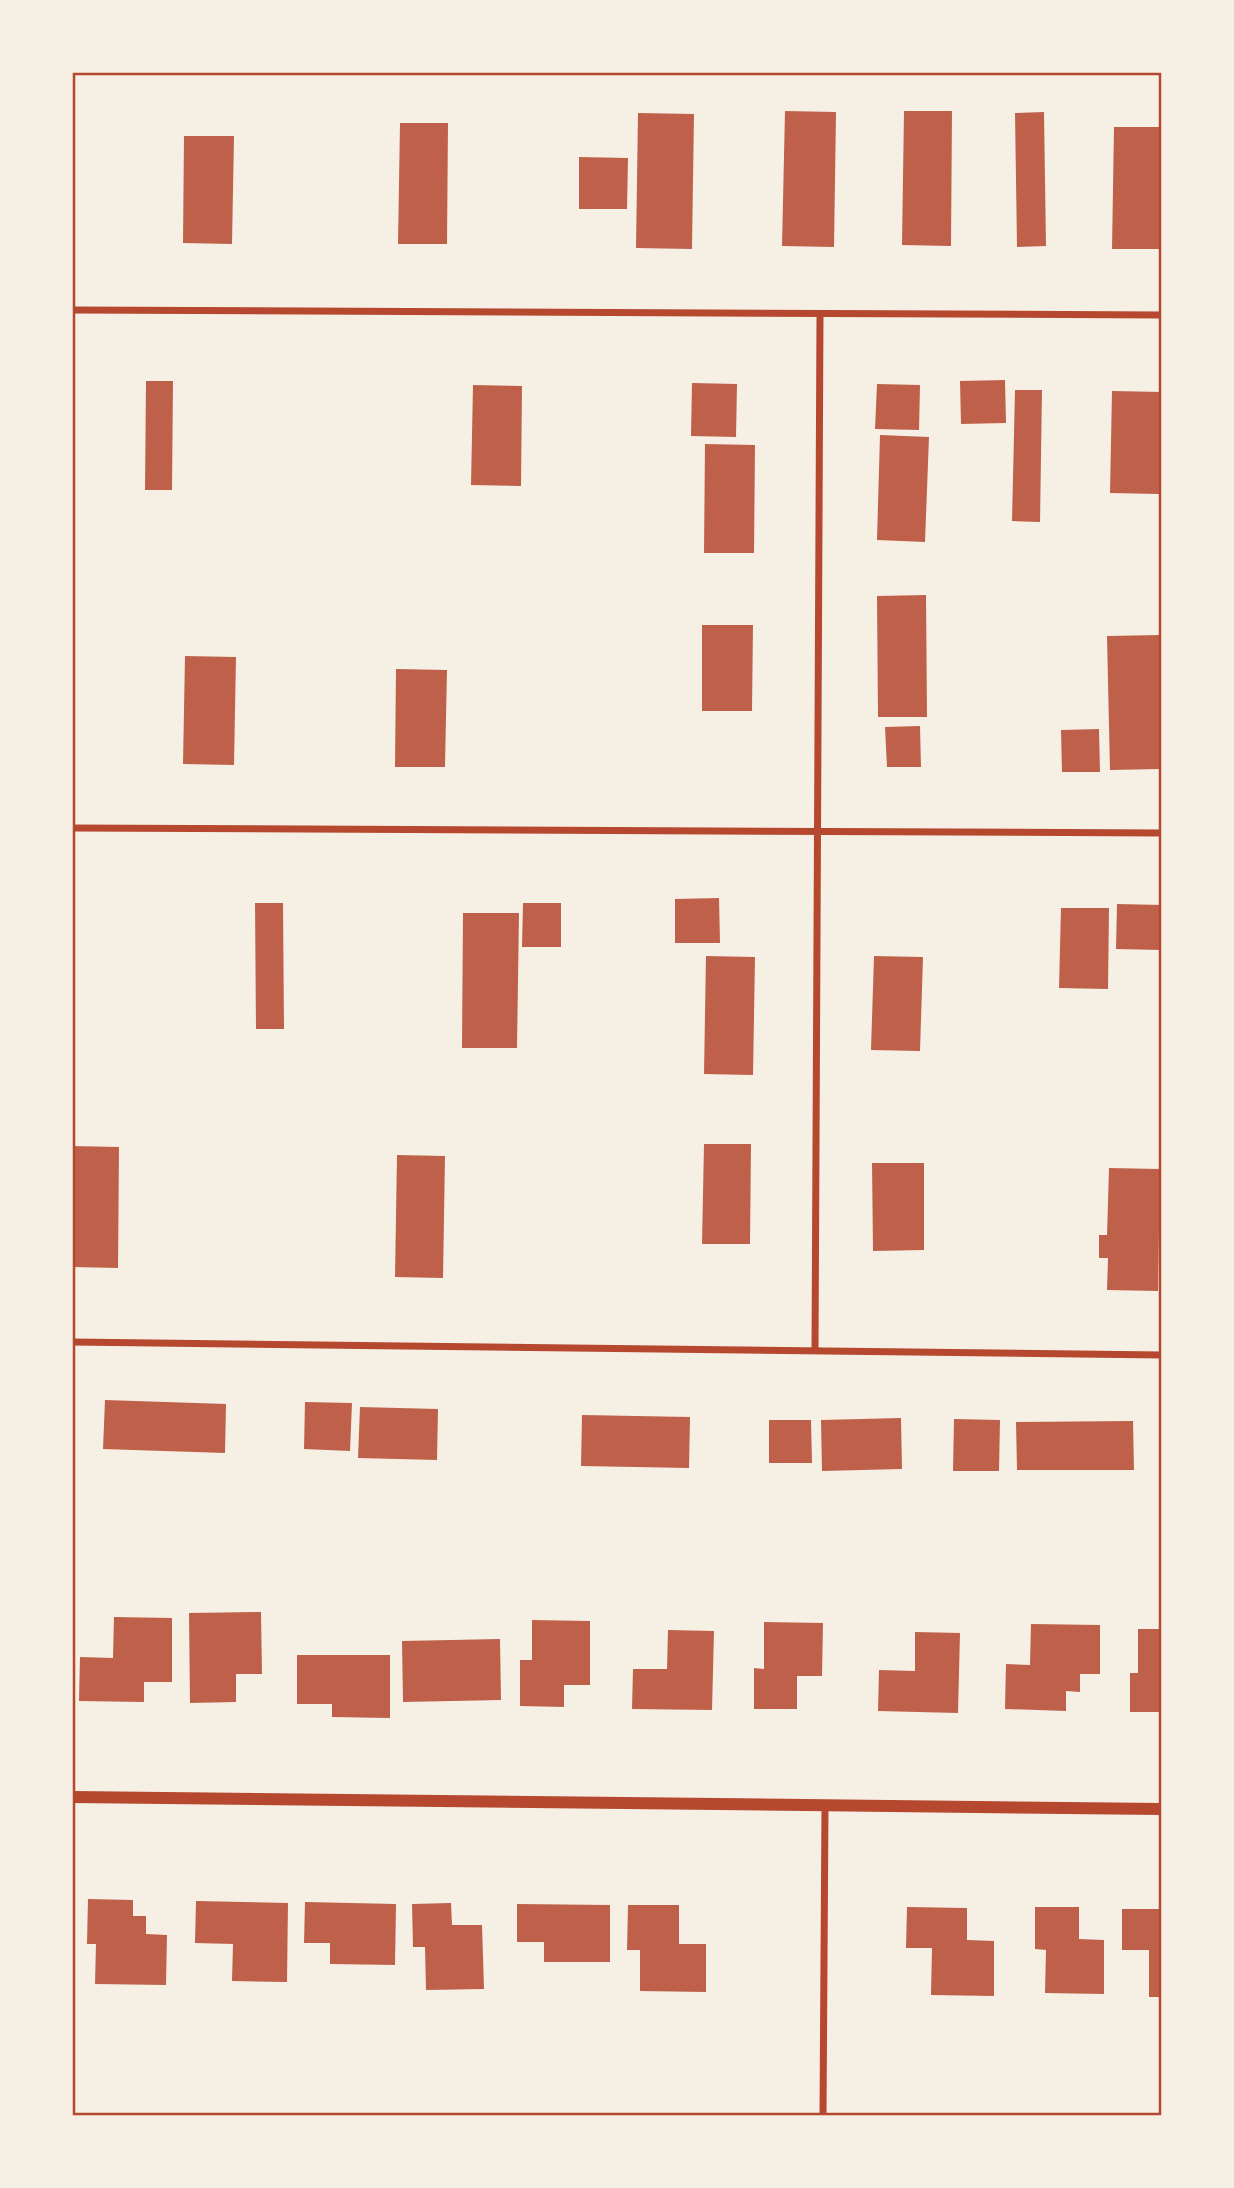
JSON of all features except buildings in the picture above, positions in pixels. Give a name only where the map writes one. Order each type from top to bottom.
[{"type":"street","points":[[72,310],[1162,315]]},
{"type":"street","points":[[815,1351],[820,314]]},
{"type":"street","points":[[72,828],[1162,833]]},
{"type":"street","points":[[72,1342],[1162,1354]]},
{"type":"street","points":[[72,1797],[1162,1809]]},
{"type":"street","points":[[823,2116],[825,1806]]}]
